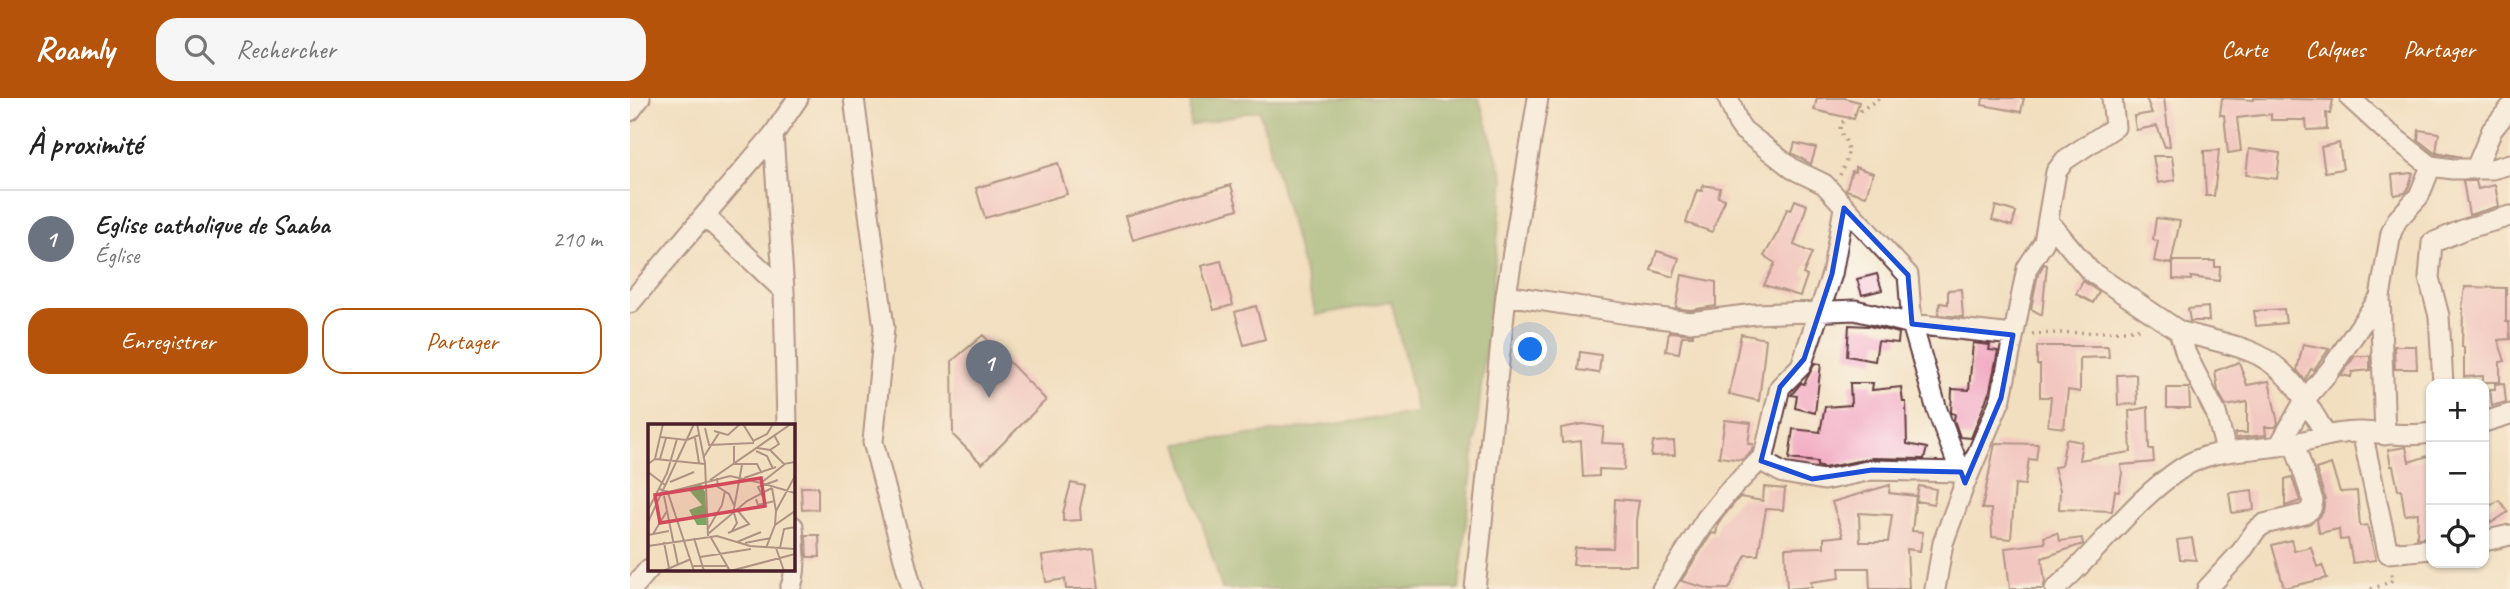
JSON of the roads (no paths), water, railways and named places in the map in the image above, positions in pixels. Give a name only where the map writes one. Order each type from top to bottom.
[{"type":"street","points":[[630,111],[640,98]]},
{"type":"street","points":[[630,303],[773,135],[797,98]]},
{"type":"street","points":[[854,98],[883,312],[883,345],[873,442],[912,589]]},
{"type":"street","points":[[1475,589],[1506,295],[1538,98]]},
{"type":"street","points":[[1728,98],[1743,130],[1793,169],[1817,180],[1831,191],[1908,275],[1912,324],[1937,410],[1963,477]]},
{"type":"street","points":[[1935,589],[1939,554],[1963,477],[2001,398],[2026,268],[2044,242],[2054,180],[2059,166],[2115,127],[2112,98]]},
{"type":"street","points":[[2354,99],[2386,131],[2431,166],[2453,169],[2493,167],[2510,182]]},
{"type":"street","points":[[2493,167],[2492,131],[2510,108]]},
{"type":"street","points":[[773,135],[783,291],[787,418]]},
{"type":"street","points":[[2385,435],[2380,297],[2391,233],[2397,220],[2419,196],[2431,166]]},
{"type":"street","points":[[1662,589],[1706,519],[1746,472],[1761,461],[1766,450],[1780,387],[1801,366],[1835,262],[1844,208]]},
{"type":"street","points":[[705,216],[783,291]]},
{"type":"street","points":[[2443,379],[2439,316],[2429,278],[2432,243],[2465,229],[2510,216]]},
{"type":"street","points":[[2049,222],[2090,271],[2172,328],[2250,351],[2281,371],[2305,398],[2326,436]]},
{"type":"street","points":[[1506,295],[1690,321],[1755,314],[1856,310],[1912,324],[2013,335]]},
{"type":"street","points":[[2207,589],[2264,524],[2305,514],[2311,509],[2313,501],[2287,445],[2305,398],[2330,370],[2380,297]]},
{"type":"street","points":[[2172,328],[2216,413],[2226,450]]},
{"type":"street","points":[[2489,418],[2510,414]]},
{"type":"street","points":[[2362,432],[2388,553],[2426,549]]},
{"type":"street","points":[[2055,589],[2155,488],[2199,458],[2226,450],[2287,445],[2326,436],[2362,432],[2385,435],[2426,433]]},
{"type":"street","points":[[1761,461],[1783,474],[1824,480],[1872,470],[1963,477]]},
{"type":"street","points":[[2489,540],[2510,535]]},
{"type":"street","points":[[632,589],[648,570]]},
{"type":"street","points":[[790,589],[793,572]]},
{"type":"place","name":"Eglise catholique de Saaba","points":[[989,398]]}]
